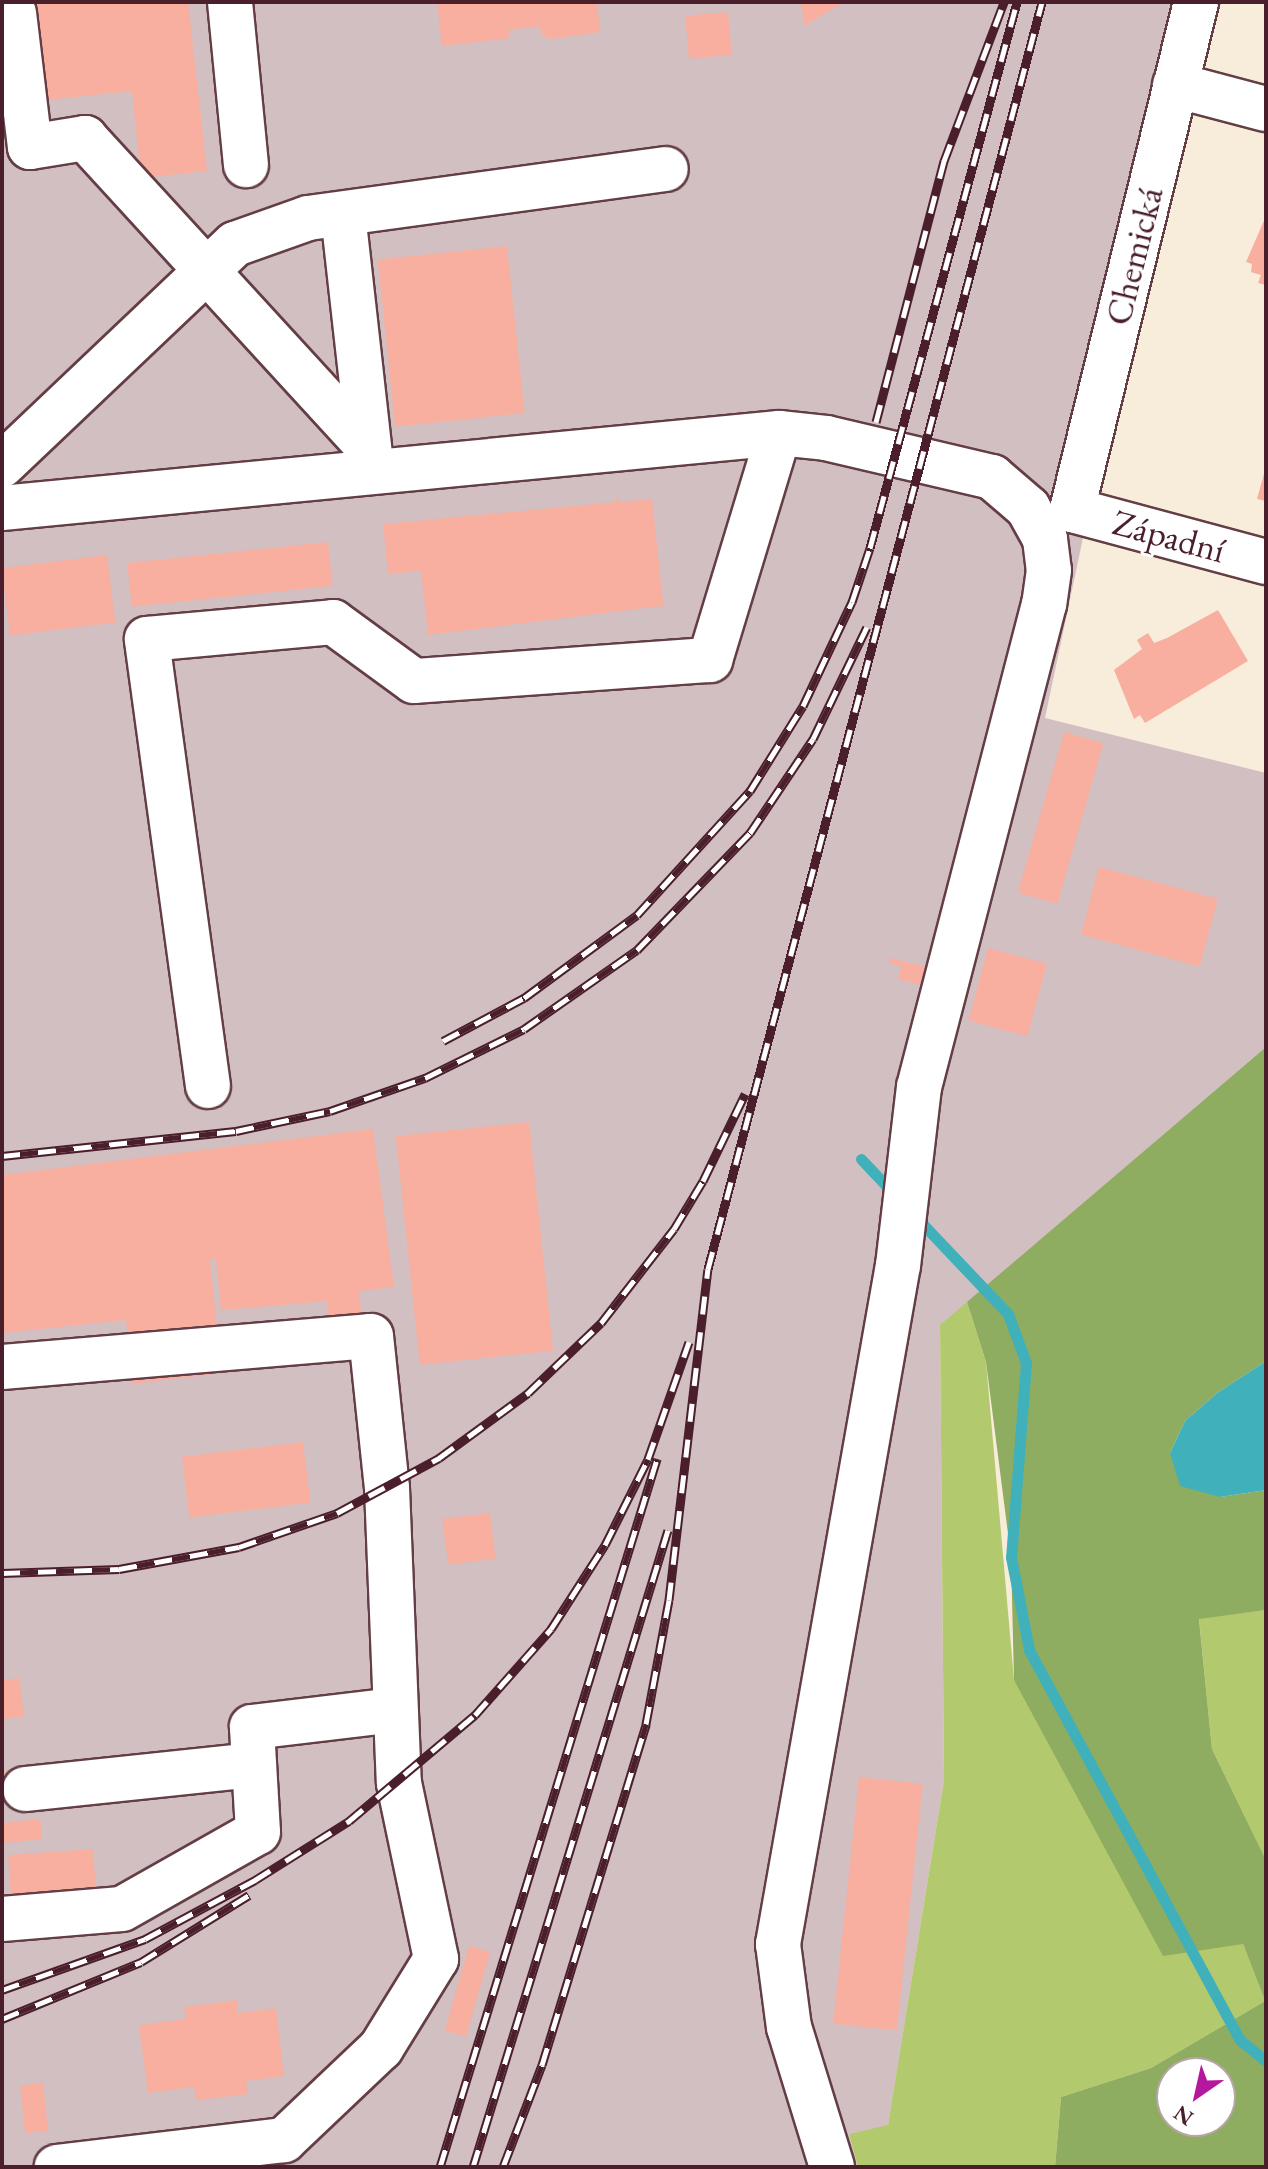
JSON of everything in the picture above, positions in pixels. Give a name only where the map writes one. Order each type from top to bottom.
[{"type":"street","points":[[230,2],[246,165]]},
{"type":"street","name":"Chemická","points":[[1072,510],[1196,2]]},
{"type":"street","points":[[14,13],[30,147],[85,138],[371,460]]},
{"type":"street","points":[[1175,85],[1266,109]]},
{"type":"street","points":[[2,465],[235,244],[308,218],[666,169]]},
{"type":"street","points":[[343,214],[371,460]]},
{"type":"street","points":[[208,1086],[147,639],[333,622],[414,681],[710,660],[779,433]]},
{"type":"street","points":[[2,508],[371,460],[779,433],[826,438],[992,477],[1028,508],[1045,539],[1049,570],[919,1087],[898,1265],[778,1944],[789,2027],[832,2167]]},
{"type":"street","name":"Západní","points":[[1072,510],[1266,562]]},
{"type":"street","points":[[2,1367],[371,1336],[387,1488],[395,1710],[407,1835],[436,1959],[381,2048],[284,2140],[57,2167]]},
{"type":"street","points":[[2,1919],[122,1909],[258,1832],[252,1727],[395,1710]]},
{"type":"street","points":[[25,1789],[254,1765]]},
{"type":"shaded area","points":[[2,2],[1196,2],[1045,718],[1266,773],[1266,1047],[940,1326],[944,1780],[888,2126],[849,2134],[858,2167],[2,2167]]},
{"type":"green space","points":[[1266,1047],[1266,1361],[1217,1393],[1185,1421],[1170,1453],[1220,1497],[1266,1490],[1266,1610],[1199,1619],[1212,1749],[1266,1860],[1266,2167],[1055,2167],[1061,2097],[1156,2065],[1156,2137],[1236,2137],[1236,2057],[1170,2057],[1265,2001],[1243,1944],[1163,1956],[1014,1680],[1011,1557],[986,1362],[967,1302]]},
{"type":"green space","points":[[967,1302],[986,1362],[1014,1680],[1243,1944],[1265,2001],[1170,2057],[1156,2057],[1156,2065],[1151,2068],[1061,2097],[1055,2167],[858,2167],[849,2134],[888,2125],[944,1780],[940,1325]]},
{"type":"green space","points":[[1266,1610],[1266,1860],[1212,1749],[1199,1618]]},
{"type":"water","points":[[1266,1361],[1266,1490],[1220,1497],[1180,1486],[1170,1453],[1185,1421],[1217,1393]]},
{"type":"building","points":[[24,2],[188,2],[207,171],[141,178],[132,91],[36,101]]},
{"type":"building","points":[[437,2],[597,2],[600,32],[550,39],[541,34],[540,26],[509,30],[510,38],[442,46]]},
{"type":"building","points":[[801,2],[844,2],[804,26]]},
{"type":"building","points":[[728,12],[732,55],[689,59],[685,16]]},
{"type":"building","points":[[1266,216],[1266,285],[1258,283],[1261,275],[1251,272],[1252,264],[1246,262]]},
{"type":"building","points":[[507,246],[525,413],[395,427],[378,260]]},
{"type":"building","points":[[1266,470],[1266,501],[1257,499]]},
{"type":"building","points":[[617,494],[619,502],[652,499],[664,612],[661,606],[428,635],[421,571],[388,574],[383,524],[616,502]]},
{"type":"building","points":[[328,542],[333,586],[132,607],[127,563]]},
{"type":"building","points":[[107,555],[115,622],[10,635],[2,568]]},
{"type":"building","points":[[1218,610],[1248,661],[1145,723],[1140,715],[1134,719],[1114,670],[1142,649],[1137,640],[1148,633],[1154,643]]},
{"type":"building","points":[[1064,732],[1103,743],[1057,904],[1018,893]]},
{"type":"building","points":[[1099,867],[1218,899],[1200,966],[1081,935]]},
{"type":"building","points":[[988,948],[1047,964],[1028,1036],[969,1020]]},
{"type":"building","points":[[890,958],[931,968],[927,986],[898,979],[901,966],[889,963]]},
{"type":"building","points":[[529,1122],[553,1351],[420,1365],[396,1136]]},
{"type":"building","points":[[373,1129],[394,1287],[359,1291],[362,1324],[330,1327],[327,1301],[221,1310],[216,1259],[210,1260],[217,1328],[312,1317],[371,1355],[132,1384],[126,1320],[2,1333],[2,1175]]},
{"type":"building","points":[[303,1442],[310,1503],[189,1517],[182,1457]]},
{"type":"building","points":[[490,1513],[496,1559],[448,1565],[442,1519]]},
{"type":"building","points":[[19,1678],[24,1717],[2,1719],[2,1680]]},
{"type":"building","points":[[2,1758],[7,1783],[2,1783]]},
{"type":"building","points":[[859,1777],[923,1784],[897,2030],[833,2024]]},
{"type":"building","points":[[40,1819],[42,1839],[4,1843],[2,1823]]},
{"type":"building","points":[[93,1849],[96,1890],[11,1896],[8,1855]]},
{"type":"building","points":[[469,1946],[490,1952],[466,2037],[445,2031]]},
{"type":"building","points":[[237,2000],[238,2013],[276,2008],[284,2076],[246,2081],[248,2094],[196,2100],[194,2087],[148,2093],[139,2025],[186,2019],[184,2007]]},
{"type":"building","points":[[43,2083],[48,2131],[25,2133],[20,2085]]},
{"type":"waterway","points":[[861,1159],[896,1196]]},
{"type":"waterway","points":[[916,1217],[1008,1314],[1026,1363],[1011,1557],[1029,1650],[1240,2040],[1266,2061]]},
{"type":"railway","points":[[876,422],[944,161],[1004,2]]},
{"type":"railway","points":[[443,1041],[524,998],[637,915],[750,791],[803,706],[852,602],[870,548],[1017,2]]},
{"type":"railway","points":[[503,2167],[542,2065],[646,1724],[669,1600],[708,1269],[1042,2]]},
{"type":"railway","points":[[2,1156],[236,1131],[330,1111],[425,1078],[524,1029],[637,950],[750,833],[813,739],[867,627]]},
{"type":"railway","points":[[2,1573],[119,1569],[239,1547],[337,1513],[439,1458],[528,1393],[601,1323],[674,1229],[703,1181],[745,1094]]},
{"type":"railway","points":[[2,1990],[145,1939],[255,1880],[349,1821],[475,1715],[551,1629],[605,1545],[648,1459],[689,1342]]},
{"type":"railway","points":[[440,2167],[657,1459]]},
{"type":"railway","points":[[473,2167],[668,1530]]},
{"type":"railway","points":[[2,2019],[141,1962],[249,1895]]}]
